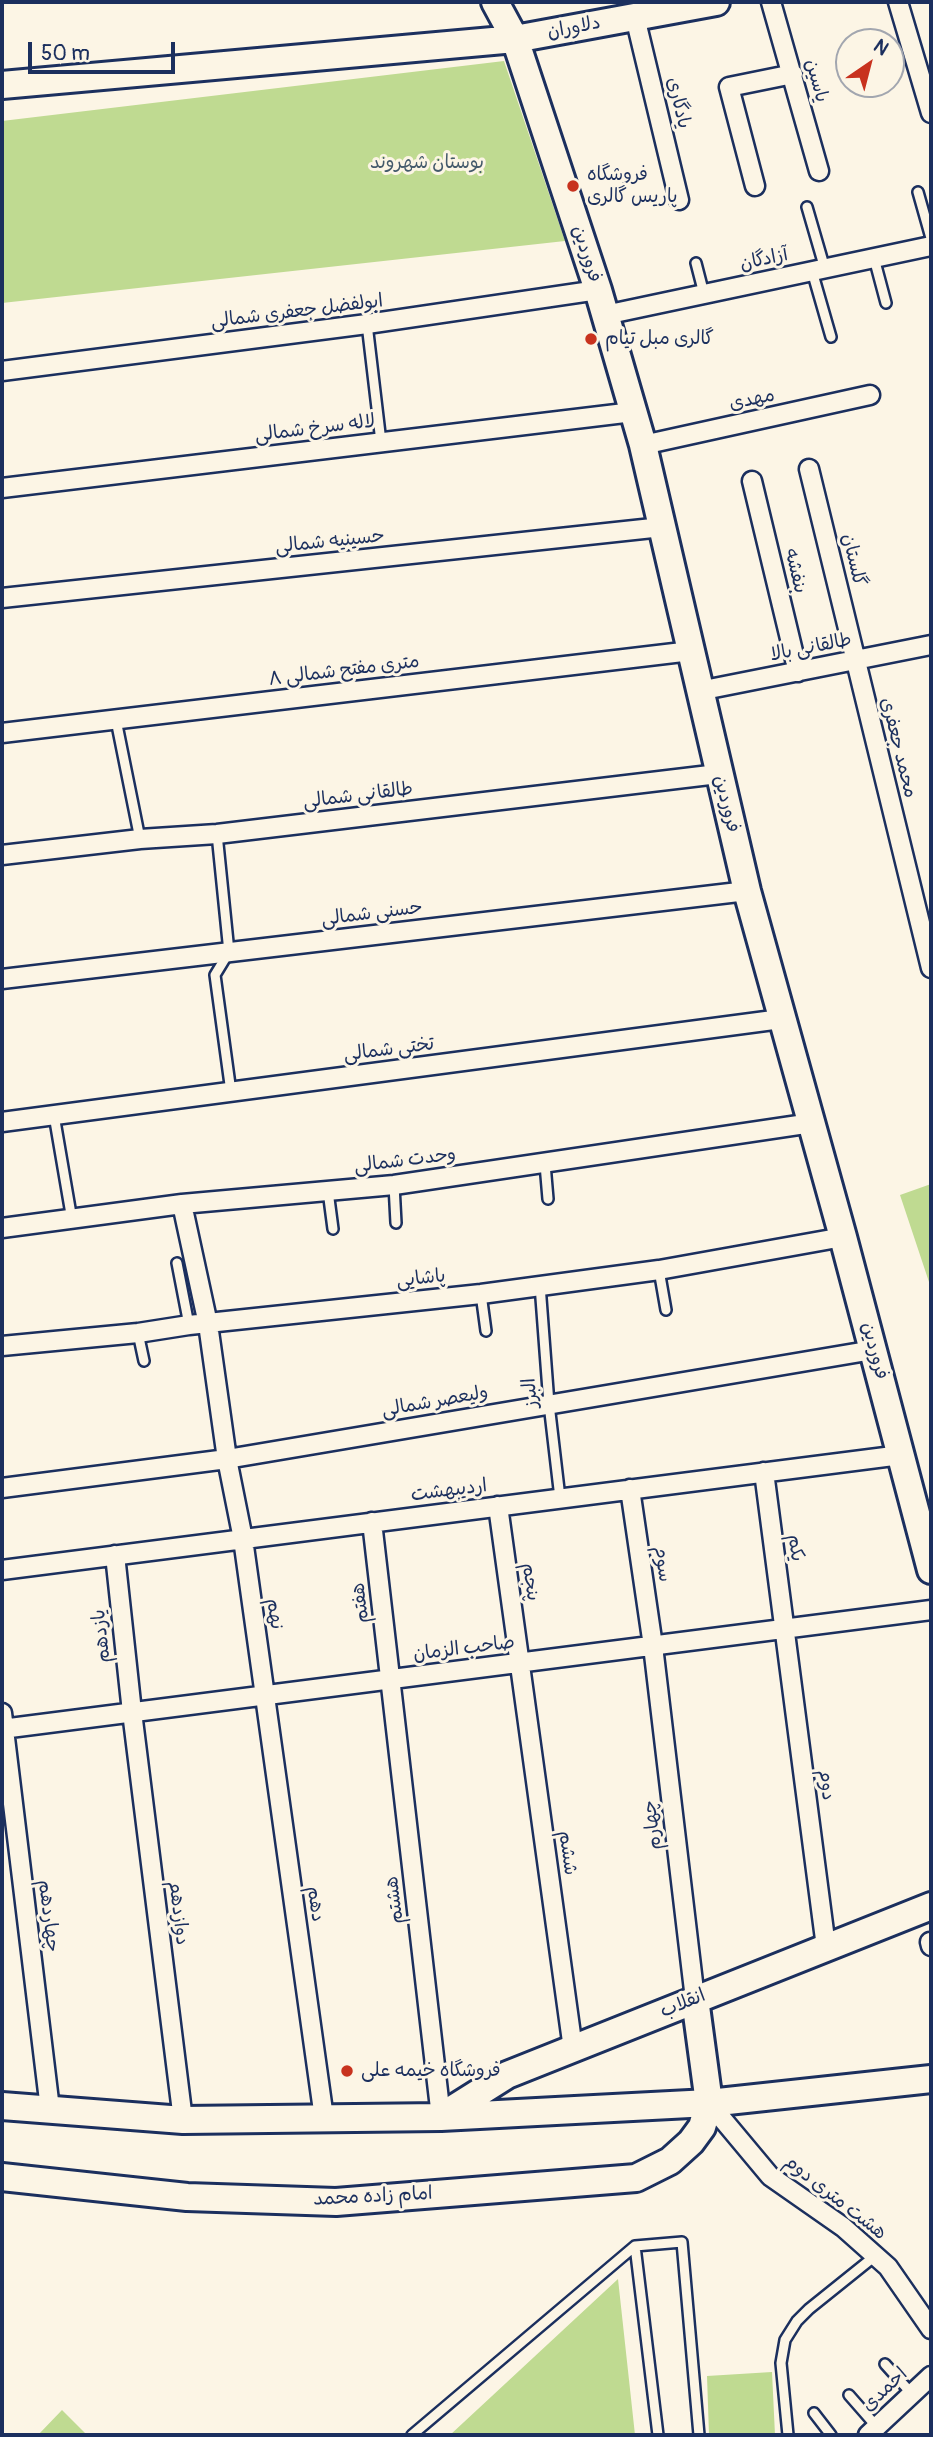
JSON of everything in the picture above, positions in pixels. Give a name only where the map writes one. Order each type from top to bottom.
[{"type":"street","name":"فروردین","points":[[495,2],[514,39],[598,290],[643,445],[747,891],[843,1237],[931,1570]]},
{"type":"street","name":"دلاوران","points":[[514,39],[716,2]]},
{"type":"street","name":"یاسین","points":[[771,2],[819,171]]},
{"type":"street","points":[[898,2],[931,113]]},
{"type":"street","name":"یادگاری","points":[[635,17],[679,200]]},
{"type":"street","points":[[2,85],[514,39]]},
{"type":"street","points":[[755,186],[729,87],[793,74]]},
{"type":"street","name":"آزادگان","points":[[605,315],[931,246]]},
{"type":"street","name":"ابولفضل جعفری شمالی","points":[[2,371],[367,324],[598,290]]},
{"type":"street","name":"مهدی","points":[[643,445],[870,396]]},
{"type":"street","name":"لاله سرخ شمالی","points":[[2,488],[633,412]]},
{"type":"street","name":"گلستان","points":[[809,469],[855,660]]},
{"type":"street","name":"بنفشه","points":[[752,481],[798,672]]},
{"type":"street","name":"حسینیه شمالی","points":[[2,598],[662,527]]},
{"type":"street","name":"طالقانی بالا","points":[[699,691],[931,645]]},
{"type":"street","name":"۸ متری مفتح شمالی","points":[[2,733],[691,651]]},
{"type":"street","name":"محمد جعفری","points":[[855,660],[931,968]]},
{"type":"street","name":"طالقانی شمالی","points":[[2,855],[140,839],[217,834],[718,774]]},
{"type":"street","name":"حسنی شمالی","points":[[2,979],[747,891]]},
{"type":"street","name":"تختی شمالی","points":[[2,1122],[781,1019]]},
{"type":"street","name":"وحدت شمالی","points":[[2,1228],[182,1204],[394,1185],[812,1123]]},
{"type":"street","name":"نهم","points":[[182,1204],[208,1324],[227,1459],[243,1539],[264,1695]]},
{"type":"street","name":"پاشایی","points":[[2,1346],[481,1294],[659,1270],[843,1237]]},
{"type":"street","name":"ولیعصر شمالی","points":[[2,1488],[227,1459],[873,1350]]},
{"type":"street","name":"اردیبهشت","points":[[2,1570],[901,1455]]},
{"type":"street","name":"یکم","points":[[764,1472],[784,1629]]},
{"type":"street","name":"سوم","points":[[629,1489],[653,1646]]},
{"type":"street","name":"پنجم","points":[[498,1506],[520,1663]]},
{"type":"street","name":"هفتم","points":[[372,1522],[391,1679]]},
{"type":"street","name":"یازدهم","points":[[115,1555],[132,1712]]},
{"type":"street","name":"صاحب الزمان","points":[[2,1723],[132,1712],[931,1610]]},
{"type":"street","name":"دوم","points":[[784,1629],[826,1947]]},
{"type":"street","name":"چهارم","points":[[653,1646],[695,1999]]},
{"type":"street","name":"ششم","points":[[520,1663],[573,2049]]},
{"type":"street","name":"هشتم","points":[[391,1679],[441,2117]]},
{"type":"street","name":"دهم","points":[[264,1695],[324,2118]]},
{"type":"street","name":"دوازدهم","points":[[132,1712],[183,2120]]},
{"type":"street","name":"چهاردهم","points":[[2,1723],[50,2109]]},
{"type":"street","name":"انقلاب","points":[[441,2117],[507,2075],[931,1906]]},
{"type":"street","points":[[695,1999],[709,2104]]},
{"type":"street","points":[[2,2106],[183,2120],[441,2117],[709,2104],[931,2079]]},
{"type":"street","name":"امام زاده محمد","points":[[2,2177],[187,2197],[336,2202],[636,2178],[670,2161],[691,2142],[702,2127],[709,2104]]},
{"type":"street","name":"هشت متری دوم","points":[[709,2104],[770,2176],[842,2227],[888,2267],[931,2329]]},
{"type":"street","name":"احمدی","points":[[873,2431],[931,2376]]},
{"type":"lane","points":[[918,192],[931,238]]},
{"type":"lane","points":[[807,207],[831,337]]},
{"type":"lane","points":[[874,258],[886,303]]},
{"type":"lane","points":[[695,263],[704,294]]},
{"type":"lane","points":[[367,324],[381,442]]},
{"type":"lane","points":[[116,720],[140,839]]},
{"type":"lane","points":[[217,834],[229,952],[215,975],[231,1092]]},
{"type":"lane","points":[[54,1115],[72,1220]]},
{"type":"lane","points":[[545,1164],[548,1199]]},
{"type":"lane","points":[[394,1185],[396,1223]]},
{"type":"lane","points":[[328,1191],[333,1228]]},
{"type":"lane","points":[[177,1263],[189,1325]]},
{"type":"lane","points":[[659,1270],[666,1310]]},
{"type":"lane","name":"البرز","points":[[540,1285],[549,1404],[560,1498]]},
{"type":"lane","points":[[481,1294],[486,1331]]},
{"type":"lane","points":[[138,1333],[144,1361]]},
{"type":"lane","points":[[412,2435],[635,2246],[682,2242],[699,2435]]},
{"type":"lane","points":[[635,2246],[658,2435]]},
{"type":"lane","points":[[788,2435],[781,2363],[786,2340],[808,2309],[875,2256]]},
{"type":"lane","points":[[885,2364],[912,2395]]},
{"type":"lane","points":[[849,2395],[873,2431]]},
{"type":"lane","points":[[814,2413],[831,2435]]},
{"type":"green space","name":"بوستان شهروند","points":[[504,61],[565,241],[2,303],[2,121]]},
{"type":"green space","points":[[931,1184],[931,1288],[900,1195]]},
{"type":"green space","points":[[618,2279],[635,2435],[450,2435]]},
{"type":"green space","points":[[772,2372],[775,2435],[709,2435],[707,2376]]},
{"type":"green space","points":[[62,2410],[87,2435],[38,2435]]},
{"type":"place","name":"فروشگاه پاریس گالری","points":[[573,186]]},
{"type":"place","name":"گالری مبل تیام","points":[[591,339]]},
{"type":"place","name":"فروشگاه خیمه علی","points":[[347,2071]]}]
